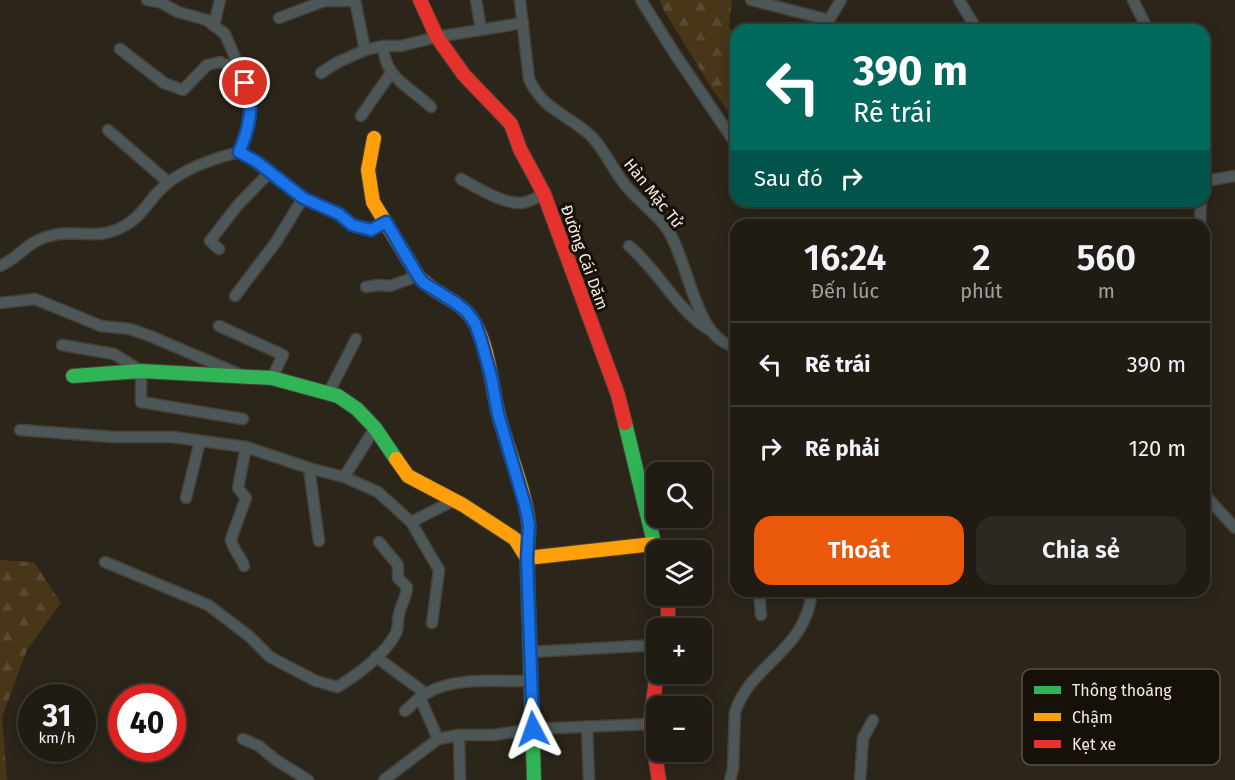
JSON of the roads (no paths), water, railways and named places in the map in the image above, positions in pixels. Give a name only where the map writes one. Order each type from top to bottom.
[{"type":"street","points":[[147,0],[160,2],[178,12],[207,20],[225,34],[250,95],[250,114],[239,152]]},
{"type":"street","points":[[214,26],[220,0]]},
{"type":"street","name":"Đường Cái Dăm","points":[[420,0],[437,37],[465,75],[511,124],[520,149],[544,195],[618,395],[653,540]]},
{"type":"street","points":[[477,0],[481,29]]},
{"type":"street","name":"Hàn Mặc Tử","points":[[520,0],[529,79],[534,91],[550,108],[590,135],[603,149],[625,185],[669,231],[679,251],[708,329]]},
{"type":"street","points":[[641,0],[730,135]]},
{"type":"street","points":[[751,0],[829,20]]},
{"type":"street","points":[[825,24],[841,0]]},
{"type":"street","points":[[958,0],[973,24]]},
{"type":"street","points":[[1133,0],[1145,24]]},
{"type":"street","points":[[279,18],[324,1],[355,1],[365,50]]},
{"type":"street","points":[[321,73],[336,63],[365,50],[383,46],[401,46],[437,37],[523,23]]},
{"type":"street","points":[[383,46],[384,58],[391,73],[431,107]]},
{"type":"street","points":[[120,49],[164,83],[183,90],[207,65],[219,62],[239,70]]},
{"type":"street","points":[[361,116],[391,73]]},
{"type":"street","points":[[108,130],[168,182]]},
{"type":"street","points":[[374,138],[368,170],[373,202],[418,276],[435,291],[456,303],[475,323],[491,376],[506,444],[525,505],[529,525],[527,558],[534,780]]},
{"type":"street","points":[[0,266],[12,261],[31,243],[46,237],[63,234],[95,236],[112,232],[128,224],[143,212],[168,182],[196,166],[239,152],[257,162],[303,198],[339,214],[352,225],[371,230],[386,222]]},
{"type":"street","points":[[219,249],[210,241],[237,206],[269,172]]},
{"type":"street","points":[[1210,177],[1235,176]]},
{"type":"street","points":[[461,179],[502,199],[516,202],[524,203],[544,195]]},
{"type":"street","points":[[235,296],[276,242],[303,198]]},
{"type":"street","points":[[630,246],[652,268],[682,309],[717,339],[730,344]]},
{"type":"street","points":[[366,288],[379,285],[390,286],[418,276]]},
{"type":"street","points":[[0,303],[35,299],[101,326],[130,329],[150,336],[245,377]]},
{"type":"street","points":[[219,327],[283,355],[272,378]]},
{"type":"street","points":[[328,394],[356,339]]},
{"type":"street","points":[[62,345],[114,354],[141,371]]},
{"type":"street","points":[[73,376],[141,371],[272,378],[338,396],[357,410],[375,428],[408,476],[463,505],[515,539],[527,558]]},
{"type":"street","points":[[141,371],[141,402],[243,419]]},
{"type":"street","points":[[344,477],[375,428]]},
{"type":"street","points":[[20,430],[114,437],[172,437],[246,447],[344,477],[378,492],[411,522],[438,570],[432,623]]},
{"type":"street","points":[[186,498],[200,441]]},
{"type":"street","points":[[244,566],[240,555],[231,546],[231,538],[246,498],[238,488],[246,447]]},
{"type":"street","points":[[309,468],[319,541]]},
{"type":"street","points":[[411,522],[447,504],[448,497]]},
{"type":"street","points":[[1210,501],[1235,528]]},
{"type":"street","points":[[105,562],[208,605],[249,636],[270,657],[316,681],[337,687],[354,677],[376,657],[397,632],[399,614],[406,599],[406,587],[398,578],[398,565],[379,542]]},
{"type":"street","points":[[527,558],[646,551]]},
{"type":"street","points":[[760,597],[761,615]]},
{"type":"street","points":[[730,780],[735,712],[738,704],[751,684],[798,634],[808,614],[811,597]]},
{"type":"street","points":[[531,652],[646,646]]},
{"type":"street","points":[[376,657],[422,696],[438,739]]},
{"type":"street","points":[[405,711],[422,696],[439,687],[467,681],[530,681]]},
{"type":"street","points":[[860,780],[863,738],[873,720]]},
{"type":"street","points":[[384,780],[438,739],[459,735],[494,735],[533,729],[646,724]]},
{"type":"street","points":[[587,726],[589,780]]},
{"type":"street","points":[[459,735],[460,780]]},
{"type":"street","points":[[243,739],[259,746],[276,760],[308,780]]},
{"type":"street","points":[[656,762],[659,780]]}]
